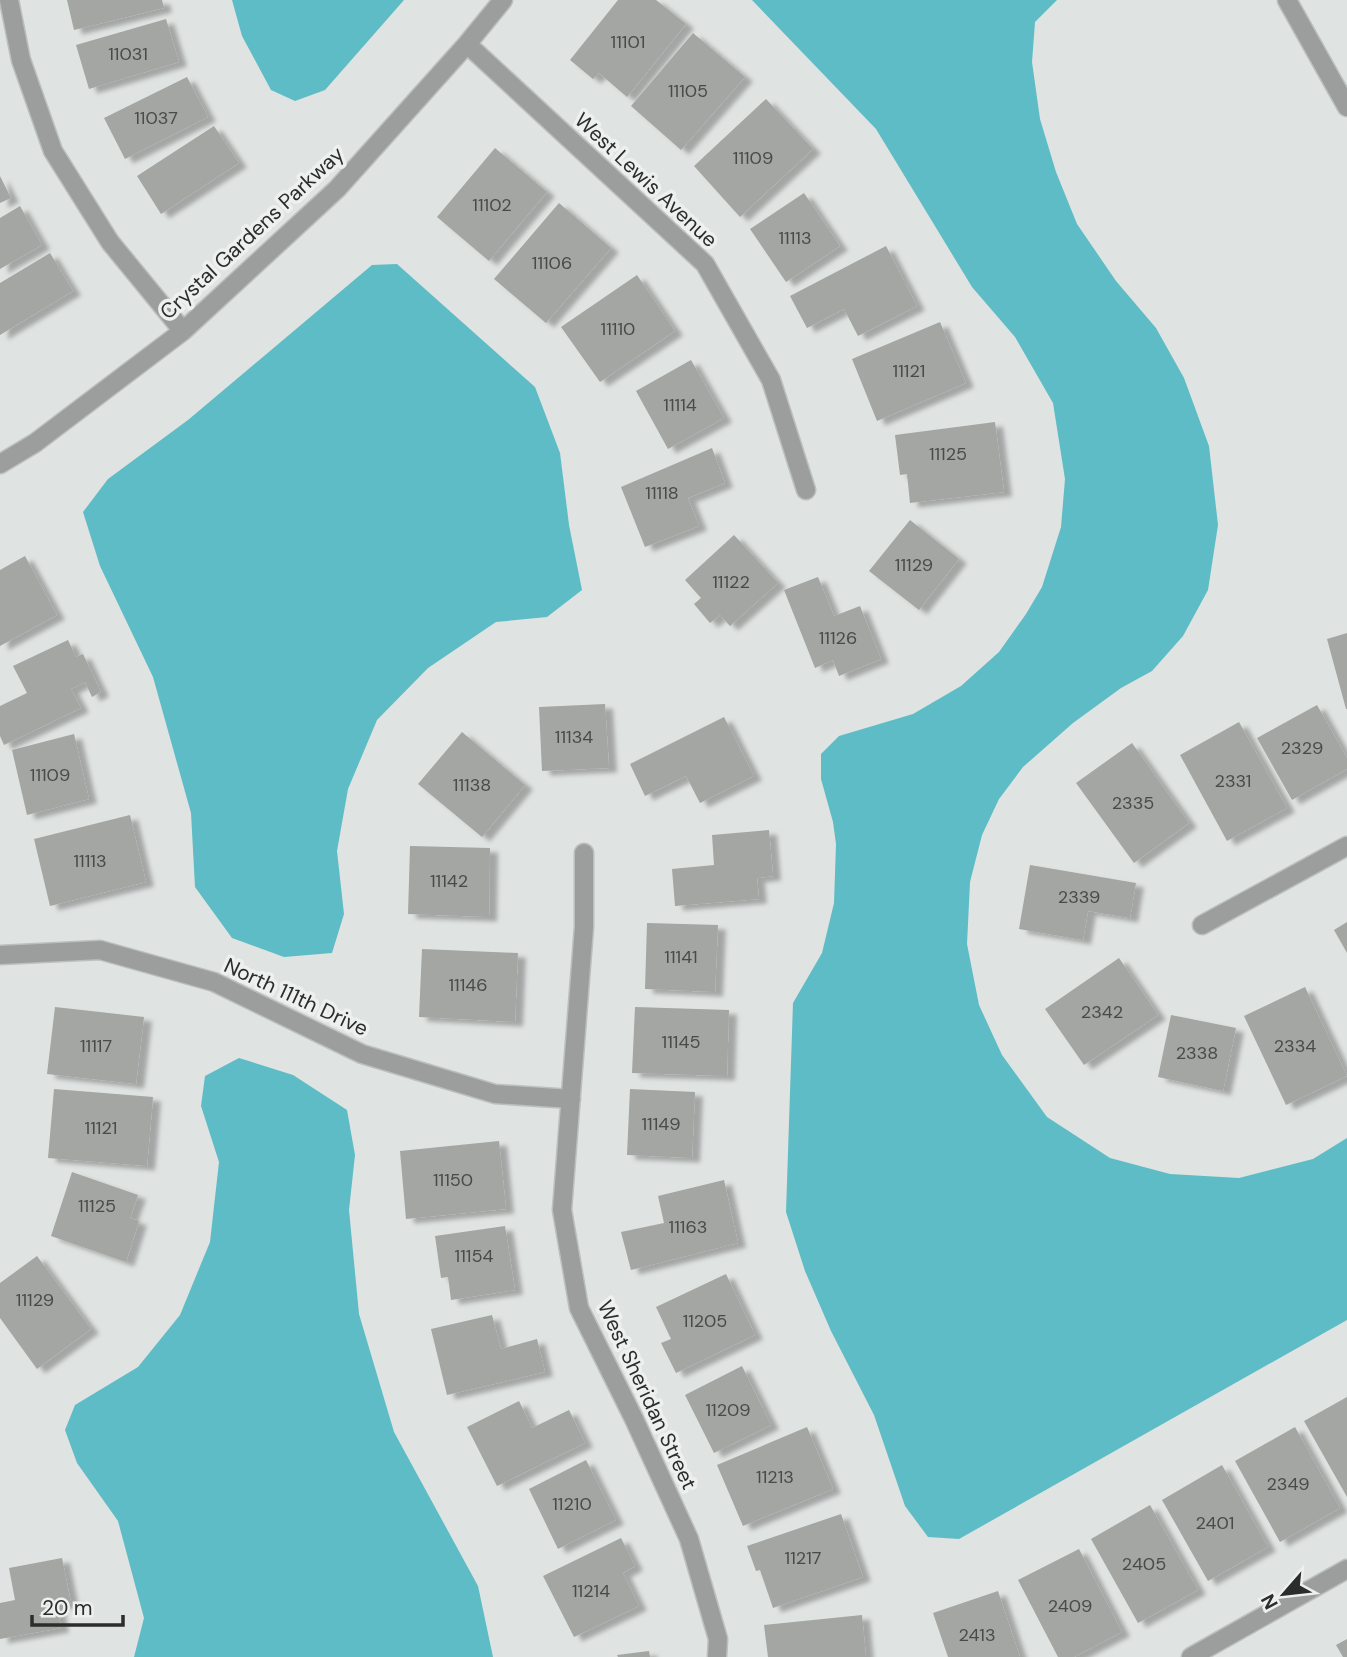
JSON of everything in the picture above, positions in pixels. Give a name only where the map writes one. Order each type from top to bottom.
[{"type":"street","points":[[9,0],[21,60],[53,151],[110,242],[183,331]]},
{"type":"street","name":"Crystal Gardens Parkway","points":[[0,464],[35,443],[183,331],[337,189],[503,0]]},
{"type":"street","points":[[1287,0],[1347,107]]},
{"type":"street","name":"West Lewis Avenue","points":[[467,44],[705,264],[771,380],[806,490]]},
{"type":"street","points":[[1202,925],[1347,846]]},
{"type":"street","name":"West Sheridan Street","points":[[583,853],[584,927],[562,1210],[579,1308],[689,1539],[718,1639],[717,1657]]},
{"type":"street","name":"North 111th Drive","points":[[0,954],[100,950],[214,982],[362,1054],[495,1094],[571,1099]]},
{"type":"street","points":[[1191,1657],[1347,1569]]},
{"type":"water","points":[[232,0],[404,0],[325,90],[295,101],[271,90],[242,36]]},
{"type":"water","points":[[752,0],[1057,0],[1035,22],[1032,62],[1040,119],[1056,172],[1077,224],[1116,281],[1156,328],[1184,378],[1209,446],[1218,525],[1208,590],[1183,636],[1152,671],[1121,688],[1073,723],[1023,767],[999,799],[982,835],[970,882],[967,944],[979,1005],[1002,1055],[1047,1117],[1110,1158],[1170,1174],[1239,1178],[1313,1159],[1347,1138],[1347,1320],[959,1539],[928,1537],[905,1506],[874,1415],[831,1331],[805,1271],[786,1212],[793,1003],[822,953],[834,903],[836,844],[821,779],[821,754],[839,736],[913,714],[961,686],[999,652],[1042,587],[1061,527],[1065,479],[1053,403],[1015,337],[972,287],[876,129]]},
{"type":"water","points":[[397,264],[535,387],[560,453],[569,525],[582,590],[547,617],[496,622],[428,668],[377,720],[348,789],[337,851],[344,914],[332,953],[284,957],[232,938],[195,887],[191,813],[153,677],[100,566],[83,512],[108,479],[188,420],[372,265]]},
{"type":"water","points":[[239,1058],[293,1075],[347,1110],[355,1155],[349,1210],[359,1314],[394,1432],[478,1586],[493,1657],[134,1657],[144,1618],[118,1521],[77,1463],[65,1430],[75,1405],[138,1367],[180,1315],[210,1242],[219,1162],[201,1106],[205,1076]]},
{"type":"building","points":[[67,0],[162,0],[164,8],[74,30]]},
{"type":"building","points":[[618,0],[656,0],[686,24],[627,97],[599,73],[593,79],[570,60]]},
{"type":"building","points":[[166,19],[179,62],[89,89],[76,45]]},
{"type":"building","points":[[693,33],[745,77],[681,150],[631,106]]},
{"type":"building","points":[[187,77],[208,117],[125,159],[104,118]]},
{"type":"building","points":[[766,99],[813,149],[740,217],[694,166]]},
{"type":"building","points":[[214,126],[239,163],[161,214],[137,176]]},
{"type":"building","points":[[495,148],[547,192],[489,261],[437,217]]},
{"type":"building","points":[[0,176],[11,198],[0,203]]},
{"type":"building","points":[[804,193],[840,246],[786,282],[750,229]]},
{"type":"building","points":[[559,203],[611,248],[546,323],[494,279]]},
{"type":"building","points":[[20,206],[42,245],[0,269],[0,218]]},
{"type":"building","points":[[886,246],[917,306],[858,336],[844,309],[807,328],[790,296]]},
{"type":"building","points":[[50,253],[73,291],[0,335],[0,283]]},
{"type":"building","points":[[637,275],[675,331],[600,382],[561,327]]},
{"type":"building","points":[[940,322],[966,383],[877,421],[852,359]]},
{"type":"building","points":[[691,360],[724,418],[668,449],[636,391]]},
{"type":"building","points":[[995,422],[1004,492],[910,503],[907,474],[900,475],[895,435]]},
{"type":"building","points":[[712,448],[725,483],[688,498],[699,526],[645,547],[621,487]]},
{"type":"building","points":[[910,520],[959,559],[919,610],[869,571]]},
{"type":"building","points":[[734,535],[778,583],[730,626],[720,615],[710,623],[694,604],[701,598],[685,580]]},
{"type":"building","points":[[25,556],[57,615],[0,646],[0,570]]},
{"type":"building","points":[[818,577],[834,616],[860,606],[881,659],[839,676],[833,660],[815,668],[784,590]]},
{"type":"building","points":[[1347,633],[1347,709],[1346,709],[1327,639]]},
{"type":"building","points":[[68,640],[76,657],[83,654],[101,692],[92,697],[85,682],[71,689],[81,708],[4,745],[0,736],[0,706],[27,693],[13,666]]},
{"type":"building","points":[[605,704],[609,768],[542,771],[539,707]]},
{"type":"building","points":[[1317,705],[1347,758],[1347,769],[1292,800],[1257,738]]},
{"type":"building","points":[[724,717],[754,776],[700,803],[686,776],[645,796],[630,764]]},
{"type":"building","points":[[1239,722],[1287,808],[1227,841],[1180,755]]},
{"type":"building","points":[[462,732],[525,785],[482,837],[418,784]]},
{"type":"building","points":[[74,734],[89,799],[27,815],[12,750]]},
{"type":"building","points":[[1132,743],[1189,823],[1134,863],[1076,783]]},
{"type":"building","points":[[130,815],[146,882],[50,906],[34,839]]},
{"type":"building","points":[[769,830],[773,876],[757,878],[759,899],[675,906],[672,869],[714,865],[712,835]]},
{"type":"building","points":[[410,846],[490,848],[489,917],[408,914]]},
{"type":"building","points":[[1030,865],[1136,883],[1130,918],[1088,911],[1083,940],[1019,929]]},
{"type":"building","points":[[1347,922],[1347,953],[1334,930]]},
{"type":"building","points":[[647,923],[718,925],[715,992],[645,989]]},
{"type":"building","points":[[422,949],[518,953],[515,1022],[419,1017]]},
{"type":"building","points":[[1119,958],[1158,1015],[1084,1065],[1045,1009]]},
{"type":"building","points":[[1305,987],[1347,1076],[1286,1105],[1244,1016]]},
{"type":"building","points":[[55,1007],[144,1017],[136,1084],[47,1074]]},
{"type":"building","points":[[635,1007],[729,1010],[727,1076],[632,1073]]},
{"type":"building","points":[[1171,1015],[1236,1028],[1223,1091],[1158,1077]]},
{"type":"building","points":[[54,1089],[153,1097],[147,1166],[48,1158]]},
{"type":"building","points":[[630,1089],[695,1092],[692,1158],[627,1155]]},
{"type":"building","points":[[499,1141],[506,1209],[406,1219],[400,1151]]},
{"type":"building","points":[[72,1172],[138,1195],[130,1218],[139,1221],[126,1262],[51,1236]]},
{"type":"building","points":[[724,1180],[738,1243],[631,1270],[621,1232],[664,1223],[658,1196]]},
{"type":"building","points":[[505,1226],[515,1290],[451,1300],[448,1277],[441,1278],[435,1236]]},
{"type":"building","points":[[37,1256],[91,1329],[37,1369],[0,1318],[0,1283]]},
{"type":"building","points":[[726,1274],[755,1335],[676,1373],[661,1343],[671,1339],[656,1307]]},
{"type":"building","points":[[492,1315],[501,1349],[537,1339],[545,1372],[447,1395],[431,1329]]},
{"type":"building","points":[[742,1366],[771,1425],[714,1453],[685,1395]]},
{"type":"building","points":[[1347,1397],[1347,1497],[1304,1421]]},
{"type":"building","points":[[519,1401],[532,1428],[569,1410],[585,1443],[497,1486],[467,1427]]},
{"type":"building","points":[[807,1427],[833,1489],[743,1526],[717,1465]]},
{"type":"building","points":[[1295,1427],[1340,1508],[1280,1542],[1235,1461]]},
{"type":"building","points":[[586,1460],[616,1520],[558,1549],[529,1489]]},
{"type":"building","points":[[1222,1465],[1268,1547],[1208,1581],[1162,1500]]},
{"type":"building","points":[[1150,1505],[1198,1590],[1138,1623],[1091,1539]]},
{"type":"building","points":[[841,1514],[863,1577],[773,1608],[760,1570],[756,1571],[747,1546]]},
{"type":"building","points":[[621,1538],[635,1566],[623,1573],[639,1606],[574,1637],[543,1576]]},
{"type":"building","points":[[1079,1549],[1122,1632],[1074,1657],[1058,1657],[1018,1580]]},
{"type":"building","points":[[62,1558],[71,1603],[57,1605],[61,1628],[0,1639],[0,1603],[15,1600],[9,1568]]},
{"type":"building","points":[[998,1591],[1020,1657],[948,1657],[933,1613]]},
{"type":"building","points":[[862,1615],[866,1657],[768,1657],[764,1625]]},
{"type":"building","points":[[1347,1639],[1347,1657],[1343,1657],[1336,1645]]},
{"type":"building","points":[[649,1651],[650,1657],[617,1655]]}]
